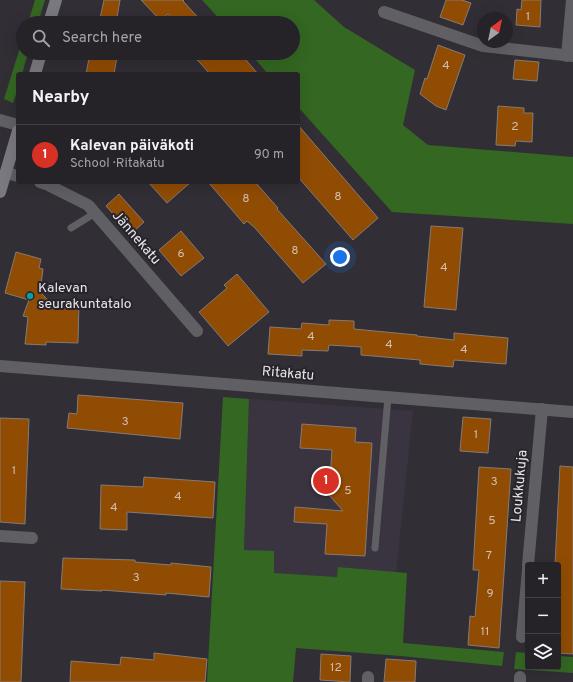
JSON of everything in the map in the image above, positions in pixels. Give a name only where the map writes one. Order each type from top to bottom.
[{"type":"street","points":[[51,16],[56,0]]},
{"type":"street","points":[[384,12],[483,46],[570,56],[572,0]]},
{"type":"street","points":[[36,72],[39,60]]},
{"type":"street","points":[[0,120],[16,124]]},
{"type":"street","points":[[0,192],[16,138]]},
{"type":"street","points":[[6,172],[16,175]]},
{"type":"street","name":"Jännekatu","points":[[46,184],[88,205],[198,331]]},
{"type":"street","name":"Ritakatu","points":[[0,366],[573,412]]},
{"type":"street","name":"Loukkukuja","points":[[528,562],[542,410]]},
{"type":"street","points":[[0,536],[32,538]]},
{"type":"street","points":[[522,637],[525,598]]},
{"type":"lane","points":[[71,228],[95,213]]},
{"type":"lane","points":[[375,548],[388,397]]},
{"type":"shaded area","points":[[249,399],[413,411],[396,573],[339,567],[337,577],[274,573],[244,550]]},
{"type":"green space","points":[[35,0],[45,0],[40,16],[30,16]]},
{"type":"green space","points":[[202,0],[314,0],[344,27],[415,70],[403,125],[428,145],[573,157],[573,224],[392,212],[300,109],[300,72],[266,72],[256,60],[300,60],[300,16],[217,16]]},
{"type":"green space","points":[[16,60],[26,60],[23,72],[16,72],[16,94],[13,103],[4,99]]},
{"type":"green space","points":[[223,397],[249,399],[244,550],[274,551],[274,573],[337,577],[338,567],[407,573],[403,643],[504,652],[502,666],[296,648],[293,682],[207,682]]},
{"type":"green space","points":[[516,652],[525,653],[525,670],[514,669]]},
{"type":"green space","points":[[561,656],[573,657],[573,673],[529,670],[561,670]]},
{"type":"building","points":[[104,0],[120,0],[117,16],[101,16]]},
{"type":"building","points":[[141,0],[184,0],[183,1],[197,16],[170,16],[168,14],[166,16],[156,16]]},
{"type":"building","points":[[446,0],[462,0],[471,3],[463,25],[440,17]]},
{"type":"building","points":[[522,0],[541,0],[540,27],[516,25],[517,9],[521,10]]},
{"type":"building","points":[[438,45],[465,55],[446,110],[436,106],[420,94],[425,78],[427,79]]},
{"type":"building","points":[[89,60],[116,60],[114,72],[86,72]]},
{"type":"building","points":[[197,60],[246,60],[256,72],[208,72]]},
{"type":"building","points":[[515,60],[539,62],[537,81],[513,79]]},
{"type":"building","points":[[498,106],[524,108],[524,113],[533,113],[532,142],[516,141],[515,146],[496,145]]},
{"type":"building","points":[[300,127],[378,218],[353,240],[300,179]]},
{"type":"building","points":[[150,184],[189,184],[167,203]]},
{"type":"building","points":[[210,184],[257,184],[326,264],[303,283],[255,228],[247,221],[244,224]]},
{"type":"building","points":[[119,194],[144,222],[131,234],[106,206]]},
{"type":"building","points":[[431,226],[463,228],[456,310],[424,307]]},
{"type":"building","points":[[181,231],[204,258],[181,276],[159,250]]},
{"type":"building","name":"Kalevan seurakuntatalo","points":[[16,252],[41,259],[39,268],[43,269],[40,292],[49,301],[79,302],[78,343],[46,342],[46,345],[25,344],[28,317],[23,316],[29,300],[5,293]]},
{"type":"building","points":[[237,274],[269,312],[228,346],[199,312],[227,288],[224,285]]},
{"type":"building","points":[[329,320],[354,321],[354,329],[454,340],[454,333],[508,338],[506,364],[454,360],[453,367],[420,364],[420,360],[361,355],[361,347],[329,345],[328,351],[302,350],[302,356],[268,354],[270,327],[301,329],[302,323],[329,325]]},
{"type":"building","points":[[78,395],[183,403],[180,439],[67,428],[69,413],[77,414]]},
{"type":"building","points":[[463,417],[491,419],[488,453],[460,451]]},
{"type":"building","points":[[0,418],[29,419],[25,524],[0,522]]},
{"type":"building","points":[[302,424],[356,428],[355,442],[372,443],[365,556],[325,554],[327,524],[294,522],[295,507],[343,511],[322,487],[330,480],[332,450],[300,448]]},
{"type":"building","points":[[560,466],[573,467],[573,654],[561,653],[561,562],[555,562]]},
{"type":"building","points":[[479,467],[511,469],[499,648],[468,645],[470,616],[475,617],[479,570],[473,570]]},
{"type":"building","points":[[144,477],[215,482],[213,518],[127,512],[127,530],[100,529],[101,485],[143,487]]},
{"type":"building","points":[[63,558],[135,560],[135,562],[171,565],[171,563],[211,567],[209,597],[166,593],[166,595],[102,590],[61,589]]},
{"type":"building","points":[[0,581],[25,582],[21,682],[0,682]]},
{"type":"building","points":[[154,653],[207,659],[205,682],[70,682],[71,661],[120,665],[121,657],[154,660]]},
{"type":"building","points":[[321,654],[351,656],[350,682],[320,680]]},
{"type":"building","points":[[386,659],[416,661],[415,682],[384,682]]},
{"type":"place","name":"Kalevan seurakuntatalo","points":[[30,296]]},
{"type":"place","name":"Kalevan päiväkoti","points":[[326,481]]}]
